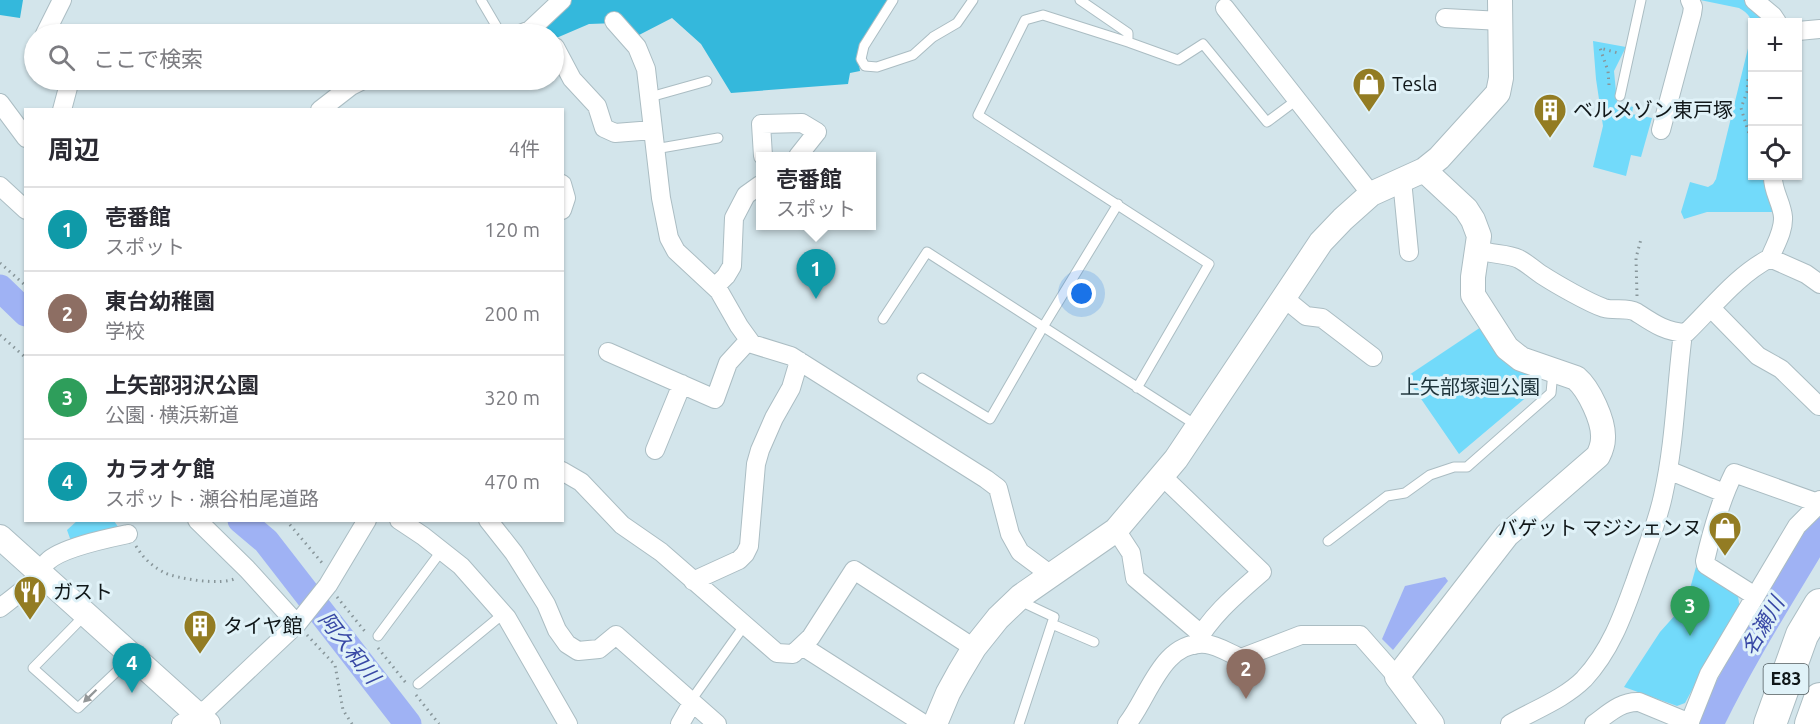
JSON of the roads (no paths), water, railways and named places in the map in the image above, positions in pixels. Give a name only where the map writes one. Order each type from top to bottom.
[{"type":"highway","name":"E83","points":[[1770,724],[1802,635],[1820,605]]},
{"type":"highway","points":[[1750,724],[1802,635]]},
{"type":"highway","name":"E83","points":[[1811,724],[1820,699]]},
{"type":"street","points":[[50,24],[62,0]]},
{"type":"street","points":[[536,24],[562,0]]},
{"type":"street","points":[[1661,130],[1693,7],[1690,0]]},
{"type":"street","points":[[1754,0],[1774,18]]},
{"type":"street","points":[[1225,8],[1371,194]]},
{"type":"street","points":[[935,724],[948,693],[974,648],[998,618],[1017,600],[1116,530],[1162,476],[1321,242],[1342,219],[1371,194],[1413,175],[1439,158],[1498,93],[1501,78],[1501,10],[1445,18]]},
{"type":"street","points":[[614,21],[637,47],[646,69],[661,198],[669,238],[676,251],[715,287],[752,344],[791,356],[998,488],[1010,534],[1020,552],[1051,575]]},
{"type":"street","points":[[1802,31],[1820,29]]},
{"type":"street","points":[[564,64],[572,80],[597,106],[604,128],[615,133],[653,130]]},
{"type":"street","points":[[63,108],[67,90]]},
{"type":"street","points":[[323,108],[346,90]]},
{"type":"street","points":[[0,103],[24,135]]},
{"type":"street","points":[[763,152],[761,124],[802,123],[817,132],[801,152]]},
{"type":"street","points":[[1397,676],[1507,535],[1598,456],[1604,435],[1587,389],[1576,378],[1521,359],[1513,354],[1477,302],[1473,290],[1479,236],[1473,220],[1466,209],[1413,175]]},
{"type":"street","points":[[1409,252],[1413,175]]},
{"type":"street","points":[[1479,250],[1520,259],[1554,282],[1604,308],[1634,311],[1658,327],[1673,333],[1686,333],[1737,281],[1770,258],[1782,228],[1783,215],[1772,180]]},
{"type":"street","points":[[0,186],[24,208]]},
{"type":"street","points":[[715,287],[732,266],[734,218],[746,195],[756,188]]},
{"type":"street","points":[[1770,258],[1806,274],[1820,284]]},
{"type":"street","points":[[1284,298],[1306,316],[1322,318],[1373,357]]},
{"type":"street","points":[[1711,308],[1758,356],[1781,369],[1819,406]]},
{"type":"street","points":[[1510,724],[1568,692],[1600,660],[1613,639],[1625,611],[1659,510],[1668,470],[1683,333]]},
{"type":"street","points":[[608,352],[715,399],[728,363],[749,340]]},
{"type":"street","points":[[693,581],[739,560],[749,546],[758,457],[774,418],[791,388],[799,361]]},
{"type":"street","points":[[655,450],[682,384]]},
{"type":"street","points":[[1668,470],[1724,493]]},
{"type":"street","points":[[564,472],[580,482],[622,525],[661,552],[777,653],[793,654],[811,637],[854,570],[974,648]]},
{"type":"street","points":[[1594,724],[1623,704],[1639,702],[1690,724],[1709,674],[1797,526],[1819,502],[1734,473],[1724,493],[1705,561],[1706,565],[1755,596]]},
{"type":"street","points":[[1127,724],[1168,659],[1198,639],[1234,596],[1262,572],[1162,476]]},
{"type":"street","points":[[199,522],[300,621]]},
{"type":"street","points":[[0,537],[133,657],[195,721],[300,621],[328,585],[366,522]]},
{"type":"street","points":[[402,522],[461,566],[503,614],[568,724]]},
{"type":"street","points":[[490,522],[525,570],[567,644],[578,651],[599,649],[616,635],[717,724]]},
{"type":"street","points":[[1116,530],[1131,553],[1135,578],[1198,639],[1241,658],[1301,636],[1360,635],[1397,676],[1432,724]]},
{"type":"street","points":[[0,608],[19,594],[40,573],[48,561],[58,555],[94,542],[128,534]]},
{"type":"street","points":[[802,646],[924,724]]},
{"type":"street","points":[[680,724],[691,703]]},
{"type":"lane","points":[[481,0],[495,24]]},
{"type":"lane","points":[[893,0],[864,46],[861,59],[865,66],[877,67],[913,55],[933,37],[957,23],[973,0]]},
{"type":"lane","points":[[1080,0],[1128,33],[1128,42]]},
{"type":"lane","points":[[1620,96],[1641,0]]},
{"type":"lane","points":[[1137,388],[1209,264],[978,115],[1025,20],[1043,15],[1178,60],[1203,45],[1267,122],[1298,99]]},
{"type":"lane","points":[[650,97],[707,81]]},
{"type":"lane","points":[[655,149],[718,138]]},
{"type":"lane","points":[[922,378],[990,419],[1118,204]]},
{"type":"lane","points":[[883,319],[927,252],[1198,426]]},
{"type":"lane","points":[[1328,541],[1387,496],[1405,494],[1430,475],[1454,467],[1467,467],[1551,393],[1553,371]]},
{"type":"lane","points":[[378,636],[442,550]]},
{"type":"lane","points":[[1017,600],[1054,617],[1018,724]]},
{"type":"lane","points":[[86,614],[33,668],[78,708],[133,657]]},
{"type":"lane","points":[[418,684],[503,614]]},
{"type":"lane","points":[[1052,624],[1094,642]]},
{"type":"lane","points":[[691,703],[744,626]]},
{"type":"waterway","name":"阿久和川","points":[[0,288],[24,311]]},
{"type":"waterway","name":"阿久和川","points":[[243,522],[266,541],[408,724]]},
{"type":"waterway","name":"名瀬川","points":[[1710,724],[1749,650],[1820,531]]},
{"type":"place","name":"Tesla","points":[[1369,113]]},
{"type":"place","name":"ベルメゾン東戸塚","points":[[1550,139]]},
{"type":"place","name":"壱番館","points":[[816,299]]},
{"type":"place","name":"バゲット マジシェンヌ","points":[[1725,557]]},
{"type":"place","name":"ガスト","points":[[30,621]]},
{"type":"place","name":"上矢部羽沢公園","points":[[1690,636]]},
{"type":"place","name":"タイヤ館","points":[[200,655]]},
{"type":"place","name":"カラオケ館","points":[[132,693]]},
{"type":"place","name":"東台幼稚園","points":[[1246,699]]},
{"type":"park label","name":"上矢部塚迴公園","points":[[1470,387]]}]
